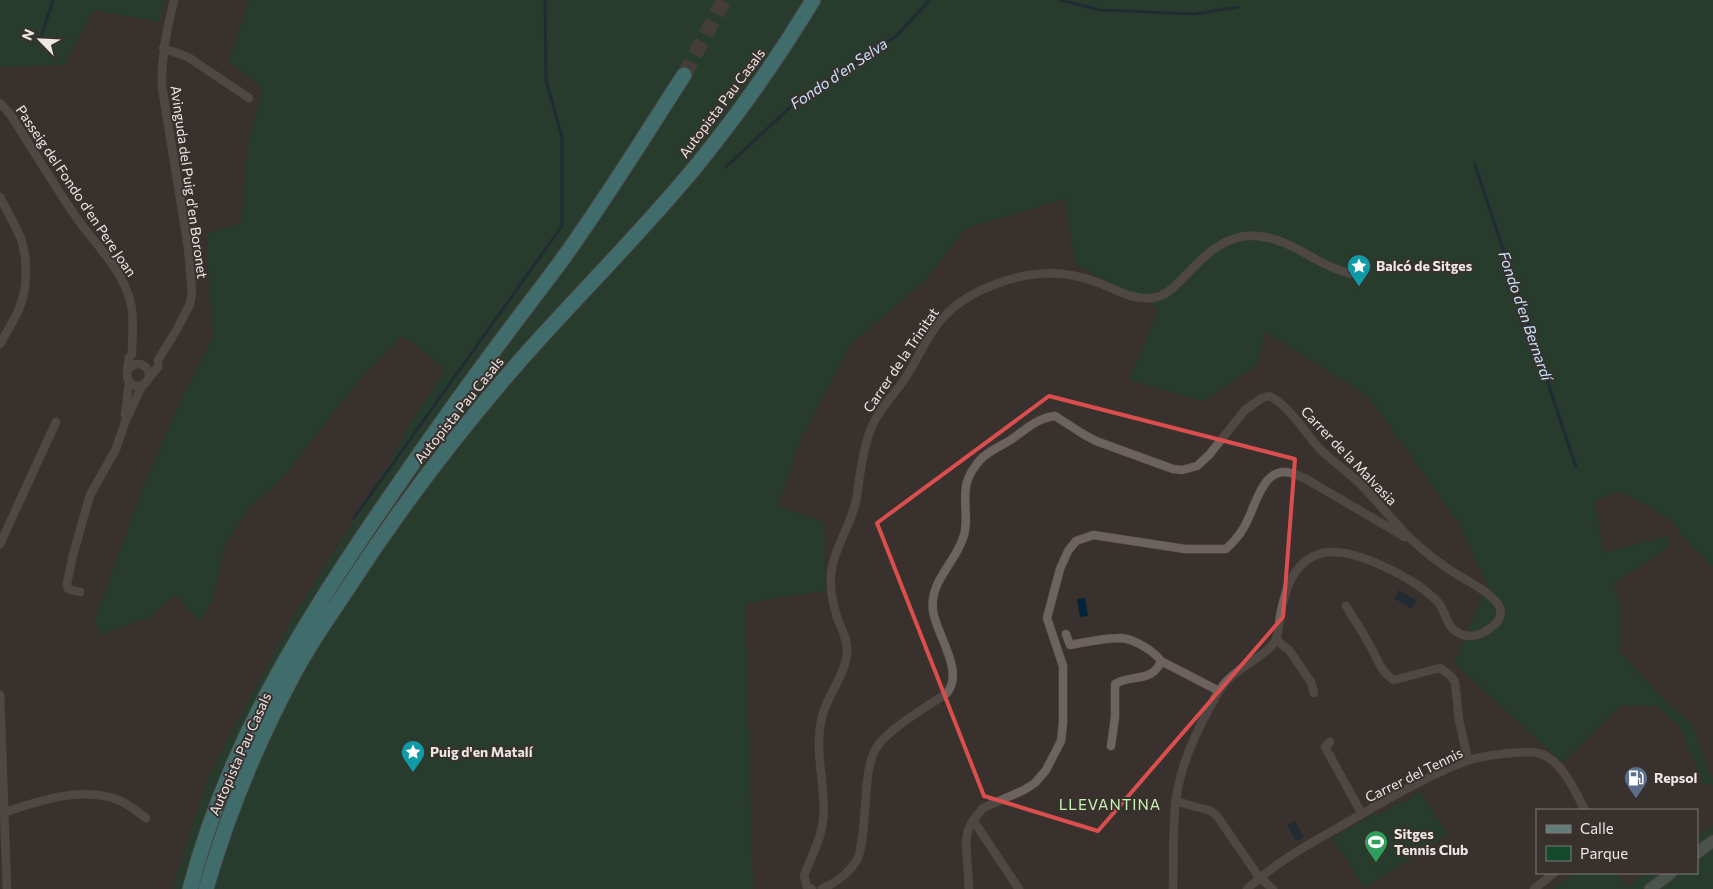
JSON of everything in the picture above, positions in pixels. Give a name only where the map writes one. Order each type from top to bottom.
[{"type":"highway","name":"Autopista Pau Casals","points":[[206,889],[231,810],[274,712],[298,666],[363,563],[409,498],[461,432],[526,355],[696,166],[767,74],[813,0]]},
{"type":"highway","name":"Autopista Pau Casals","points":[[190,889],[208,828],[231,767],[289,651],[335,576],[444,419],[562,259],[641,143],[684,75]]},
{"type":"main road","points":[[1698,853],[1713,841]]},
{"type":"main road","points":[[1650,889],[1670,874]]},
{"type":"street","name":"Avinguda del Puig d'en Boronet","points":[[150,378],[158,367],[158,360],[176,332],[190,304],[192,292],[188,247],[162,87],[163,48],[174,0]]},
{"type":"street","points":[[163,48],[188,57],[249,98]]},
{"type":"street","name":"Passeig del Fondo d'en Pere Joan","points":[[0,103],[10,114],[75,215],[124,283],[130,299],[132,320],[132,354],[129,357],[127,373]]},
{"type":"street","points":[[0,197],[21,239],[25,278],[24,295],[19,310],[0,344]]},
{"type":"street","name":"Carrer de la Trinitat","points":[[812,889],[807,887],[804,882],[804,876],[824,819],[820,769],[820,722],[847,656],[845,635],[837,616],[831,588],[833,563],[856,502],[867,438],[872,425],[878,413],[911,370],[938,322],[956,305],[982,290],[1019,277],[1039,273],[1086,278],[1139,298],[1154,298],[1170,291],[1206,255],[1218,246],[1246,236],[1277,239],[1328,267],[1354,274]]},
{"type":"street","points":[[80,592],[68,589],[67,583],[72,555],[90,495],[116,449],[125,422],[142,386],[150,378],[146,367],[140,364],[132,354]]},
{"type":"street","points":[[125,422],[129,382],[127,373],[131,367],[155,363],[158,360]]},
{"type":"street","points":[[129,382],[132,385],[142,386]]},
{"type":"street","name":"Carrer de la Malvasia","points":[[822,889],[846,873],[858,858],[864,820],[868,773],[878,744],[947,693],[951,688],[953,680],[946,646],[933,611],[934,597],[937,583],[957,552],[965,534],[964,499],[967,482],[973,469],[981,459],[1038,420],[1055,416],[1096,441],[1173,469],[1182,470],[1197,466],[1209,455],[1245,410],[1257,401],[1269,396],[1282,404],[1321,450],[1356,480],[1414,542],[1486,594],[1500,607],[1501,616],[1497,624],[1477,635],[1466,636],[1450,627],[1445,619],[1443,608],[1436,600],[1396,573],[1371,561],[1343,552],[1324,553],[1311,557],[1301,564],[1291,579],[1285,594],[1276,640]]},
{"type":"street","points":[[0,544],[56,422]]},
{"type":"street","points":[[969,889],[966,841],[968,830],[973,820],[983,808],[1024,790],[1035,783],[1046,770],[1061,741],[1063,723],[1063,666],[1047,618],[1060,569],[1068,551],[1076,541],[1093,535],[1185,549],[1226,550],[1235,541],[1248,520],[1266,480],[1279,474],[1290,472],[1306,479],[1414,542]]},
{"type":"street","points":[[1346,606],[1388,676],[1394,680],[1440,668],[1451,676],[1455,682],[1459,720],[1468,760]]},
{"type":"street","points":[[1066,634],[1070,644],[1123,638],[1141,645],[1156,654],[1161,661],[1219,691]]},
{"type":"street","points":[[1173,889],[1175,801],[1181,770],[1193,738],[1219,691],[1234,673],[1270,648],[1276,640],[1290,650],[1311,682],[1314,693]]},
{"type":"street","points":[[1111,746],[1115,717],[1115,684],[1121,680],[1140,678],[1152,674],[1160,666],[1161,661]]},
{"type":"street","points":[[0,695],[5,812],[3,844],[8,889]]},
{"type":"street","points":[[1330,742],[1325,747],[1362,814]]},
{"type":"street","name":"Carrer del Tennis","points":[[1247,889],[1275,865],[1362,814],[1425,780],[1468,760],[1521,753],[1537,753],[1551,759],[1562,771],[1583,809]]},
{"type":"street","points":[[5,812],[58,797],[83,795],[109,797],[129,805],[146,818]]},
{"type":"street","points":[[1175,801],[1211,811],[1217,816],[1259,877],[1273,889]]},
{"type":"street","points":[[973,820],[1019,889]]},
{"type":"street","points":[[1534,889],[1553,874]]},
{"type":"highlighted area","points":[[1049,396],[1295,459],[1283,617],[1098,831],[984,796],[877,523]]},
{"type":"green space","points":[[0,0],[166,0],[159,22],[94,10],[64,65],[0,67]]},
{"type":"green space","points":[[249,0],[1713,0],[1713,567],[1684,538],[1669,518],[1620,491],[1595,500],[1603,553],[1667,536],[1668,547],[1613,584],[1619,600],[1620,652],[1665,701],[1691,723],[1711,778],[1713,778],[1713,786],[1704,784],[1680,727],[1657,706],[1621,705],[1563,763],[1454,663],[1488,585],[1458,522],[1369,397],[1265,331],[1257,365],[1204,401],[1129,380],[1159,309],[1075,264],[1065,199],[966,228],[924,281],[851,344],[801,438],[778,506],[824,523],[825,591],[745,603],[753,889],[173,889],[208,778],[293,617],[390,462],[411,422],[445,370],[418,346],[401,336],[355,385],[283,478],[250,506],[225,546],[212,600],[200,622],[175,595],[148,618],[100,635],[94,622],[141,493],[184,393],[214,336],[209,292],[207,234],[241,223],[248,144],[263,88],[229,62]]},
{"type":"green space","name":"Sitges Tennis Club","points":[[1420,792],[1448,835],[1364,888],[1333,838],[1375,813],[1378,816]]},
{"type":"green space","points":[[1713,825],[1713,889],[1552,889],[1574,874],[1617,874],[1626,887],[1645,874],[1698,874],[1698,836]]},
{"type":"water","points":[[1399,590],[1417,601],[1411,609],[1394,598]]},
{"type":"water","points":[[1085,598],[1088,616],[1080,617],[1077,599]]},
{"type":"water","points":[[1295,821],[1304,837],[1296,841],[1287,825]]},
{"type":"waterway","points":[[41,37],[53,0]]},
{"type":"waterway","points":[[354,518],[562,226],[562,137],[546,80],[545,0]]},
{"type":"waterway","name":"Fondo d'en Selva","points":[[726,167],[800,98],[895,37],[930,0]]},
{"type":"waterway","points":[[1060,0],[1101,10],[1195,14],[1238,7]]},
{"type":"waterway","name":"Fondo d'en Bernardí","points":[[1475,165],[1576,467]]},
{"type":"tunnel","points":[[684,75],[724,0]]},
{"type":"place","name":"Balcó de Sitges","points":[[1359,287]]},
{"type":"place","name":"Puig d'en Matalí","points":[[413,773]]},
{"type":"place","name":"Repsol","points":[[1636,799]]},
{"type":"place","name":"Sitges Tennis Club","points":[[1376,863]]},
{"type":"district","name":"LLEVANTINA","points":[[1110,805]]}]
